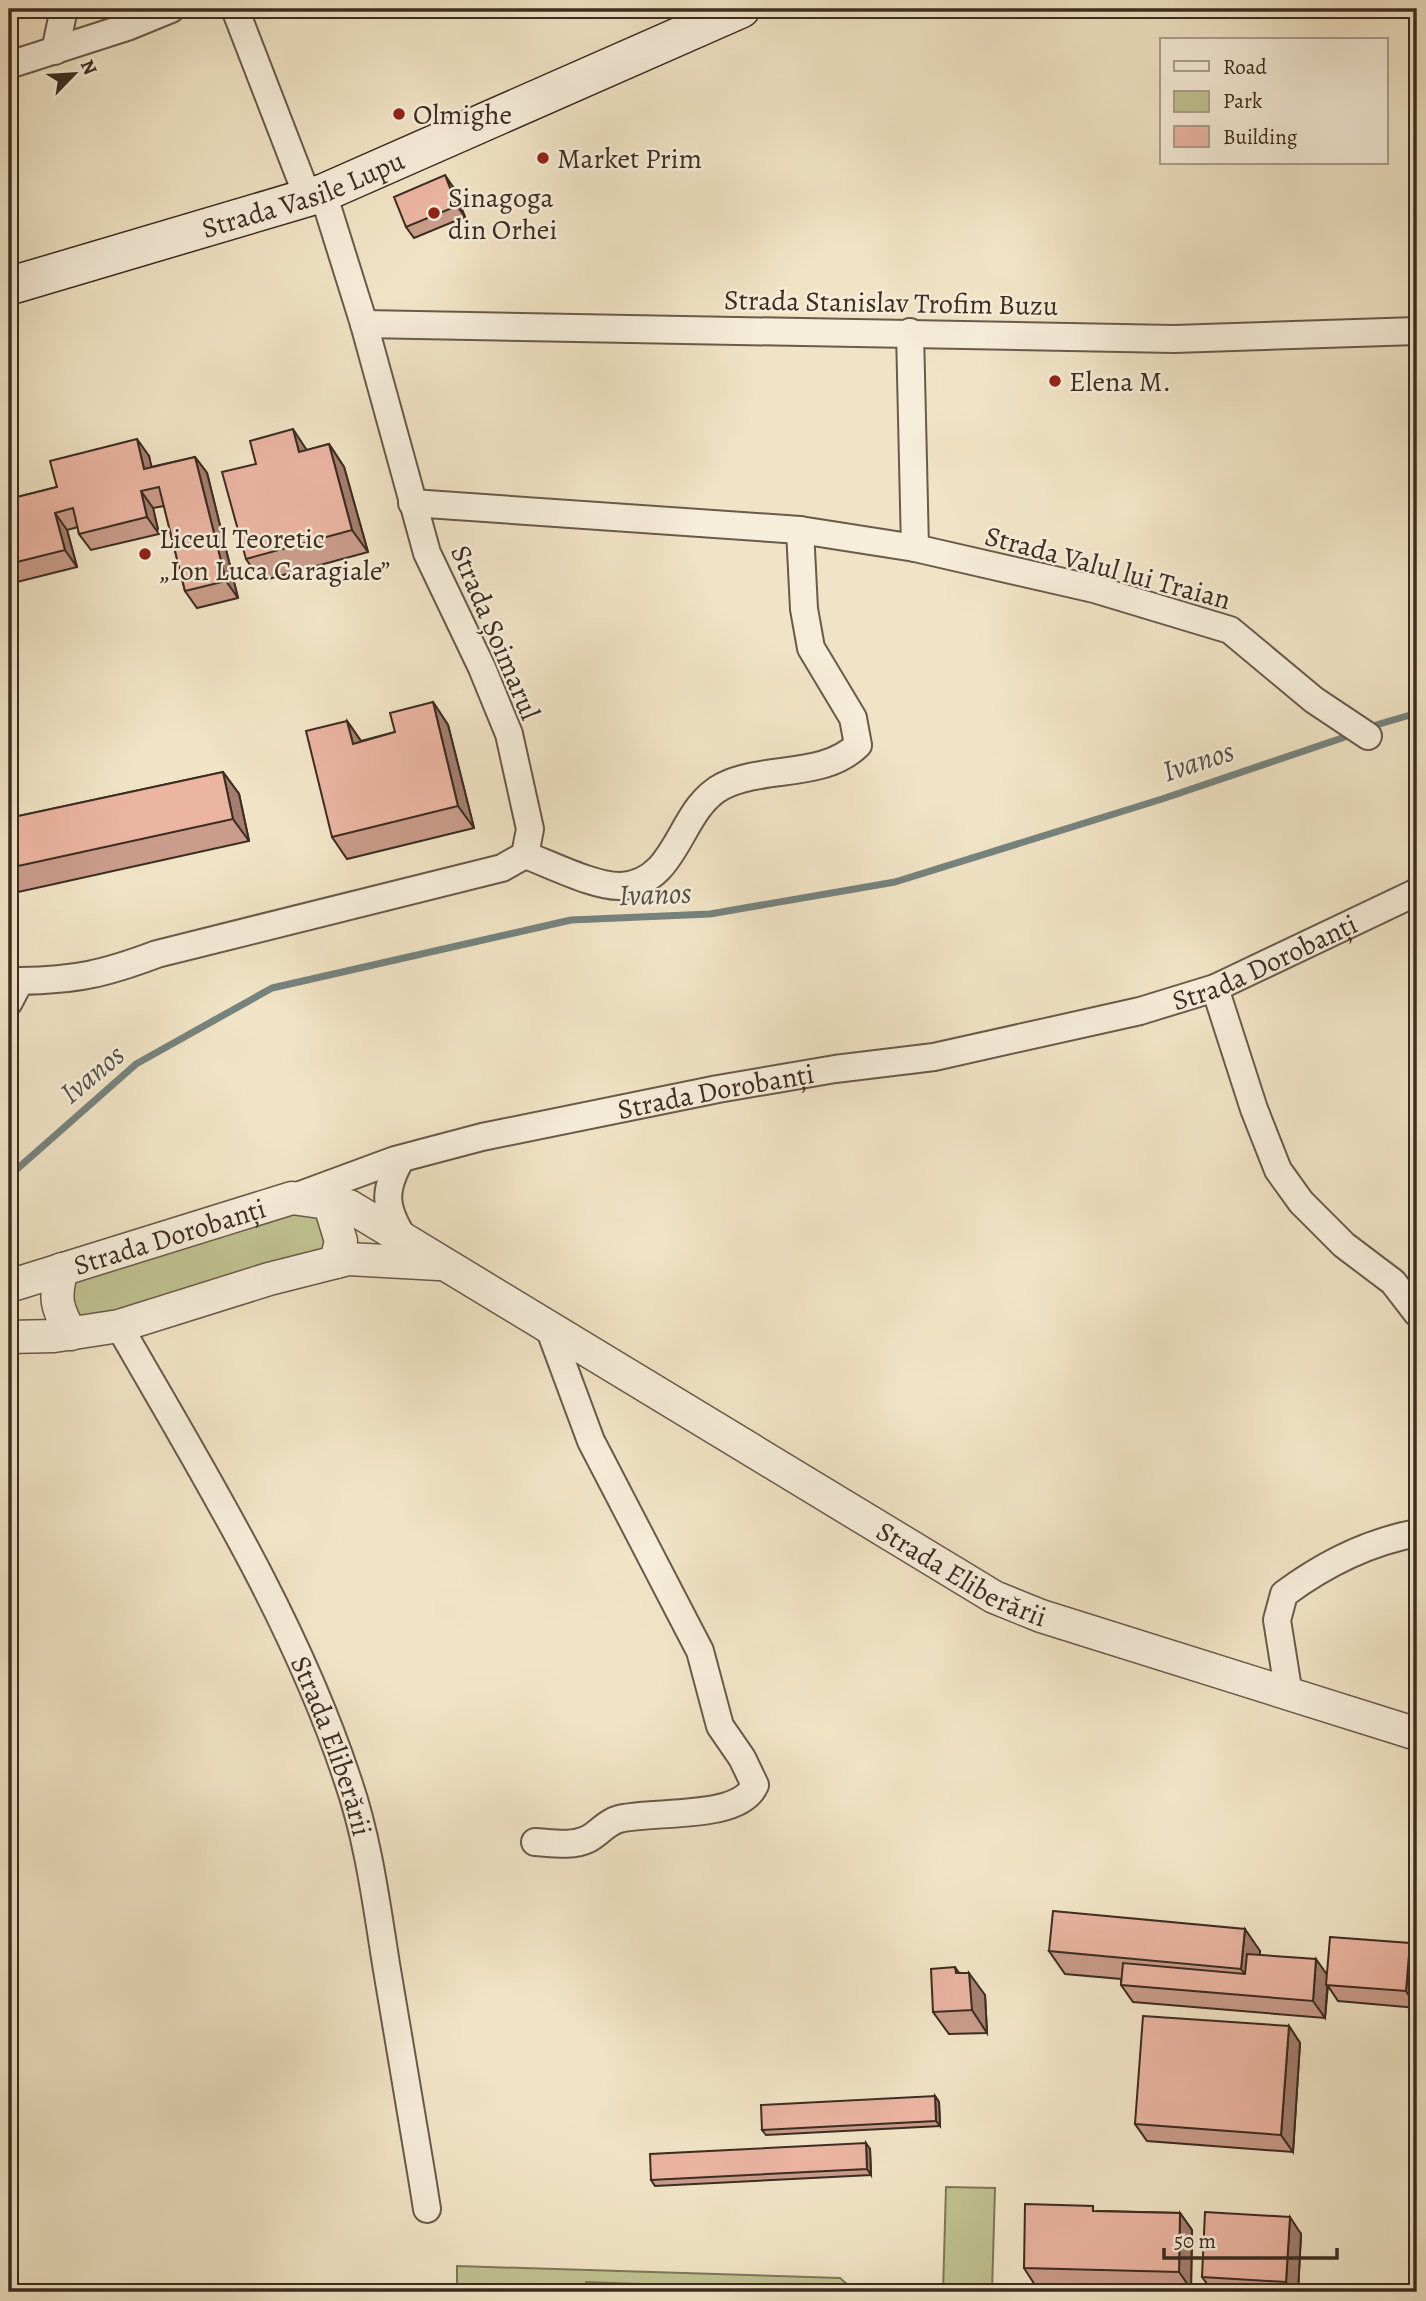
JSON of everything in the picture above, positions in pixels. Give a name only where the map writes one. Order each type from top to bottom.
[{"type":"main road","name":"Strada Vasile Lupu","points":[[9,286],[316,195],[741,9]]},
{"type":"street","points":[[55,51],[64,9]]},
{"type":"street","points":[[9,65],[171,9]]},
{"type":"street","name":"Strada Șoimarul","points":[[235,9],[316,195],[364,324],[427,553],[482,668],[509,734],[530,829],[525,855]]},
{"type":"street","name":"Strada Stanislav Trofim Buzu","points":[[364,324],[910,332],[1174,339],[1417,331]]},
{"type":"street","points":[[910,332],[915,548]]},
{"type":"street","name":"Strada Valul lui Traian","points":[[412,503],[800,530],[915,548],[1094,589],[1230,630],[1314,700],[1368,736]]},
{"type":"street","points":[[9,1002],[20,981],[71,980],[113,971],[169,950],[502,868],[525,855],[606,884],[621,886],[642,880],[660,868],[675,847],[695,807],[723,786],[768,772],[790,771],[845,758],[858,745],[853,718],[811,649],[804,609],[800,530]]},
{"type":"street","name":"Strada Dorobanți","points":[[9,1286],[292,1198],[401,1159],[482,1137],[653,1101],[835,1069],[934,1057],[1140,1011],[1215,988],[1417,892]]},
{"type":"street","points":[[1215,988],[1254,1109],[1278,1170],[1301,1202],[1344,1245],[1393,1282],[1417,1313]]},
{"type":"street","points":[[401,1159],[390,1178],[387,1202],[392,1220],[404,1239]]},
{"type":"street","name":"Strada Eliberării","points":[[292,1198],[349,1206],[994,1597],[1041,1616],[1417,1734]]},
{"type":"street","points":[[329,1202],[341,1241],[337,1262]]},
{"type":"street","name":"Strada Eliberării","points":[[9,1337],[71,1334],[119,1326],[269,1279],[337,1262],[383,1258],[443,1264]]},
{"type":"street","points":[[62,1269],[55,1293],[60,1314],[71,1334]]},
{"type":"street","points":[[535,1842],[574,1844],[590,1838],[606,1823],[622,1818],[705,1811],[738,1802],[751,1794],[755,1785],[742,1758],[720,1726],[700,1651],[591,1441],[548,1325]]},
{"type":"street","name":"Strada Eliberării","points":[[119,1326],[210,1486],[283,1624],[319,1702],[348,1779],[367,1849],[428,2209]]},
{"type":"street","points":[[1289,1695],[1277,1620],[1284,1594],[1345,1557],[1387,1539],[1417,1533]]},
{"type":"green space","points":[[306,1208],[315,1210],[329,1243],[320,1254],[92,1322],[76,1317],[66,1289],[72,1276]]},
{"type":"green space","points":[[946,2187],[995,2188],[992,2292],[943,2292]]},
{"type":"green space","points":[[457,2266],[840,2278],[856,2292],[586,2282],[587,2292],[457,2292]]},
{"type":"building","points":[[445,175],[457,206],[406,227],[394,197]]},
{"type":"building","points":[[293,429],[299,452],[329,444],[352,530],[246,559],[222,472],[256,464],[250,441]]},
{"type":"building","points":[[137,439],[144,469],[195,457],[226,581],[185,591],[159,487],[141,491],[147,517],[79,534],[73,508],[55,513],[65,550],[9,564],[9,499],[57,487],[50,461]]},
{"type":"building","points":[[433,702],[458,806],[332,837],[306,731],[347,721],[353,744],[395,732],[390,713]]},
{"type":"building","points":[[223,772],[233,819],[9,868],[9,818]]},
{"type":"building","points":[[1053,1911],[1245,1929],[1241,1969],[1049,1951]]},
{"type":"building","points":[[1330,1937],[1410,1943],[1406,1991],[1326,1985]]},
{"type":"building","points":[[1247,1954],[1316,1959],[1313,2001],[1121,1985],[1123,1963],[1245,1974]]},
{"type":"building","points":[[955,1967],[956,1973],[969,1973],[972,2010],[933,2012],[931,1969]]},
{"type":"building","points":[[1143,2016],[1289,2026],[1281,2135],[1135,2124]]},
{"type":"building","points":[[935,2096],[936,2121],[762,2130],[761,2105]]},
{"type":"building","points":[[866,2143],[867,2169],[651,2180],[650,2154]]},
{"type":"building","points":[[1025,2204],[1093,2206],[1093,2211],[1180,2213],[1179,2272],[1024,2268]]},
{"type":"building","points":[[1205,2212],[1290,2217],[1286,2282],[1202,2277]]},
{"type":"waterway","name":"Ivanos","points":[[1376,725],[1417,713]]},
{"type":"waterway","name":"Ivanos","points":[[9,1176],[136,1064],[272,988],[571,920],[710,914],[895,882],[1162,799],[1348,736]]},
{"type":"place","name":"Olmighe","points":[[399,114]]},
{"type":"place","name":"Market Prim","points":[[543,158]]},
{"type":"place","name":"Sinagoga din Orhei","points":[[434,213]]},
{"type":"place","name":"Elena M.","points":[[1055,381]]},
{"type":"place","name":"Liceul Teoretic „Ion Luca Caragiale”","points":[[145,554]]}]
